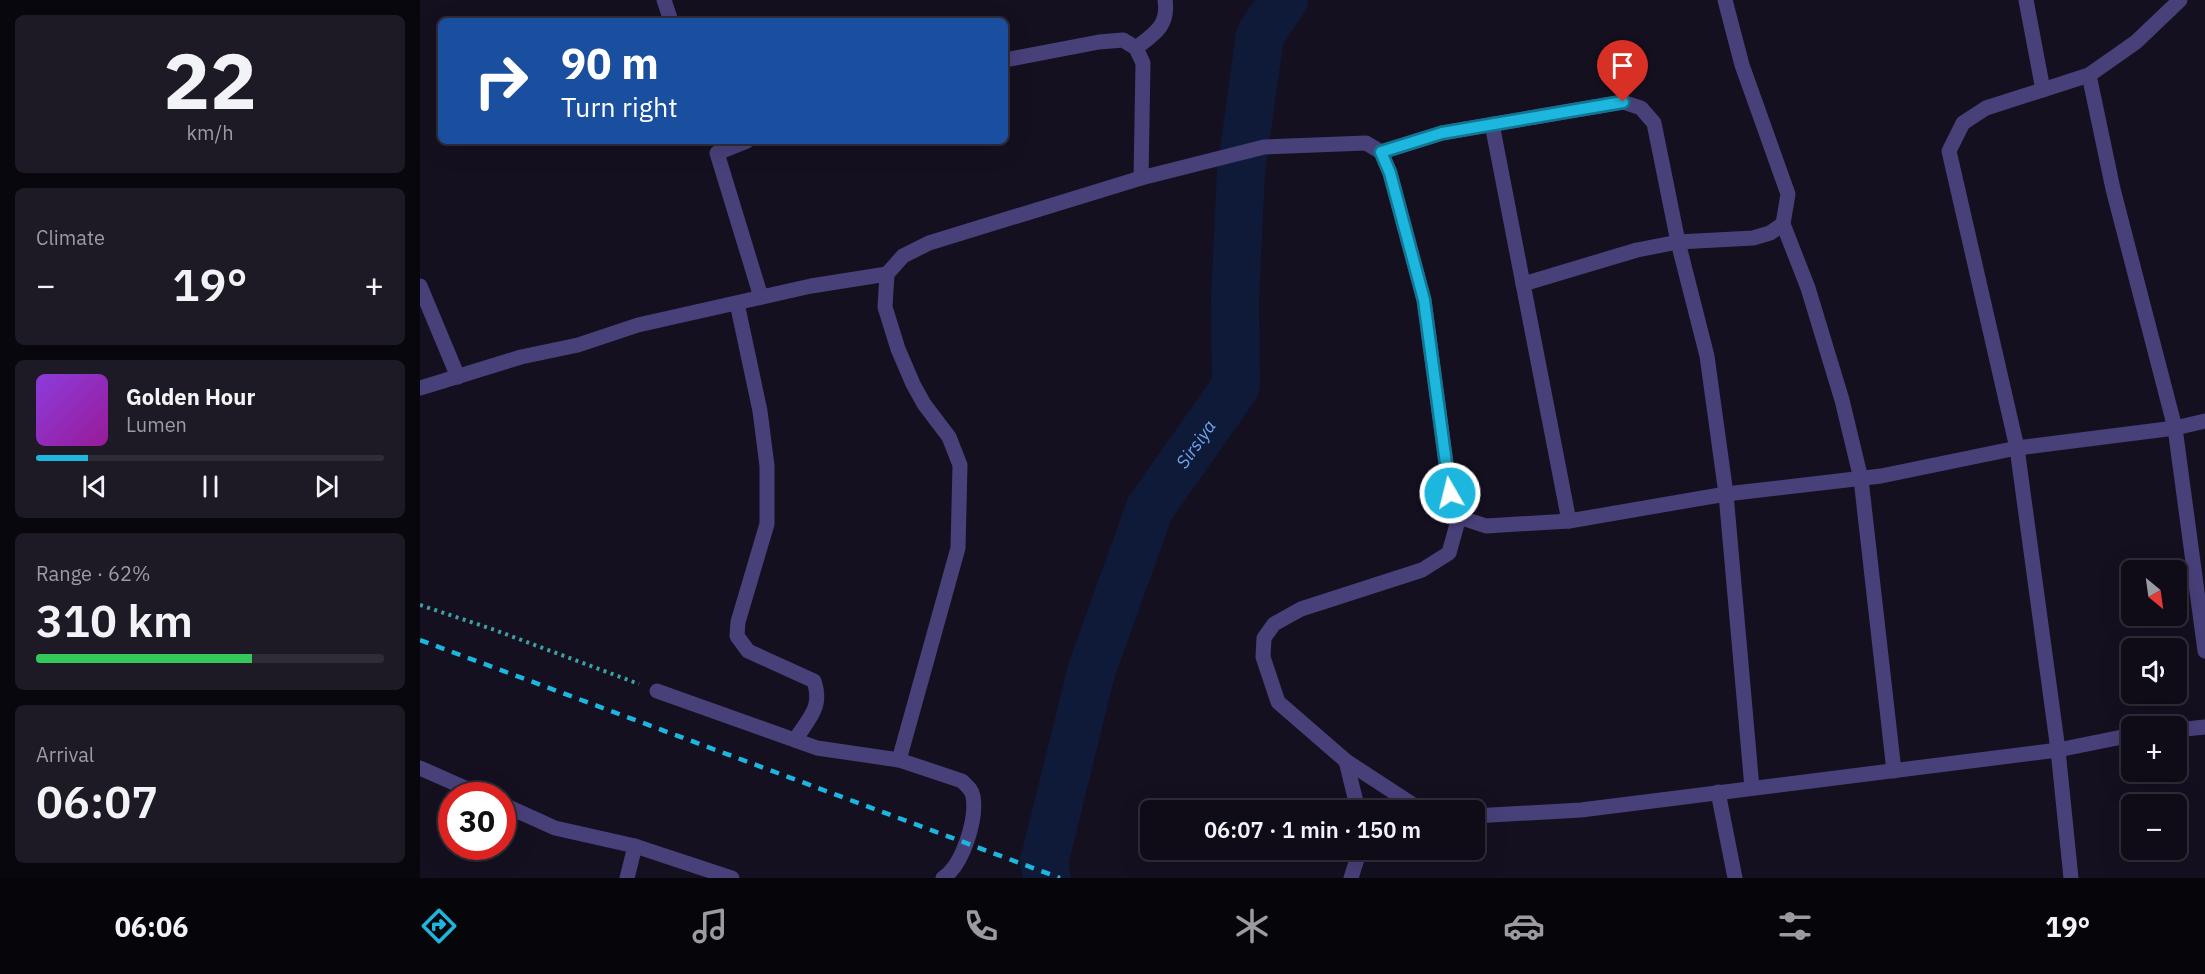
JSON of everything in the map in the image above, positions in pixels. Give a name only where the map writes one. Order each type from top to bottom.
[{"type":"street","points":[[664,0],[670,18]]},
{"type":"street","points":[[1136,48],[1164,24],[1165,0]]},
{"type":"street","points":[[1725,0],[1742,65],[1788,194],[1783,224],[1808,288],[1842,400],[1861,479],[1894,771]]},
{"type":"street","points":[[2026,0],[2043,90]]},
{"type":"street","points":[[2071,878],[2058,750],[2017,448],[1949,151],[1963,123],[1986,108],[2089,75],[2136,42],[2180,0]]},
{"type":"street","points":[[1008,59],[1099,42],[1123,40],[1136,48],[1143,63],[1141,178]]},
{"type":"street","points":[[2089,75],[2113,189],[2175,428],[2205,651]]},
{"type":"street","points":[[1381,152],[1442,133],[1623,102],[1641,108],[1654,123],[1678,242],[1707,356],[1726,494],[1752,788]]},
{"type":"street","points":[[1492,124],[1569,520]]},
{"type":"street","points":[[899,760],[958,548],[960,465],[949,437],[924,404],[898,349],[885,307],[887,274],[903,256],[929,243],[1141,178],[1263,147],[1366,143],[1381,152],[1390,173],[1424,300],[1450,493],[1459,517],[1449,553],[1422,570],[1301,609],[1274,624],[1264,638],[1263,657],[1278,702],[1346,761],[1406,800]]},
{"type":"street","points":[[731,144],[715,147],[761,297]]},
{"type":"street","points":[[1523,284],[1637,250],[1678,242],[1753,238],[1770,233],[1783,224]]},
{"type":"street","points":[[420,388],[521,357],[578,345],[638,325],[811,286],[887,274]]},
{"type":"street","points":[[420,286],[458,376]]},
{"type":"street","points":[[737,303],[760,411],[767,466],[767,524],[738,622],[737,636],[748,651],[814,681],[818,703],[795,740]]},
{"type":"street","points":[[1459,517],[1486,526],[1569,520],[1726,494],[1861,479],[2017,448],[2175,428],[2205,421]]},
{"type":"street","points":[[657,691],[817,748],[899,760],[962,781],[973,795],[973,822],[961,855],[949,874],[943,878]]},
{"type":"street","points":[[2187,729],[2205,727]]},
{"type":"street","points":[[1485,815],[1581,810],[2058,750],[2121,737]]},
{"type":"street","points":[[1346,761],[1356,800]]},
{"type":"street","points":[[420,768],[452,782]]},
{"type":"street","points":[[1718,792],[1735,878]]},
{"type":"street","points":[[516,810],[555,828],[635,846],[732,878]]},
{"type":"street","points":[[627,878],[635,846]]},
{"type":"street","points":[[1351,878],[1357,860]]},
{"type":"path","points":[[420,605],[492,629],[657,691]]},
{"type":"waterway","name":"Sirsiya","points":[[1047,878],[1044,862],[1092,669],[1150,508],[1236,386],[1235,299],[1241,172],[1260,35],[1284,0]]},
{"type":"railway","points":[[420,640],[1060,878]]},
{"type":"route","points":[[1450,493],[1424,300],[1390,173],[1381,152],[1442,133],[1623,102]]}]
